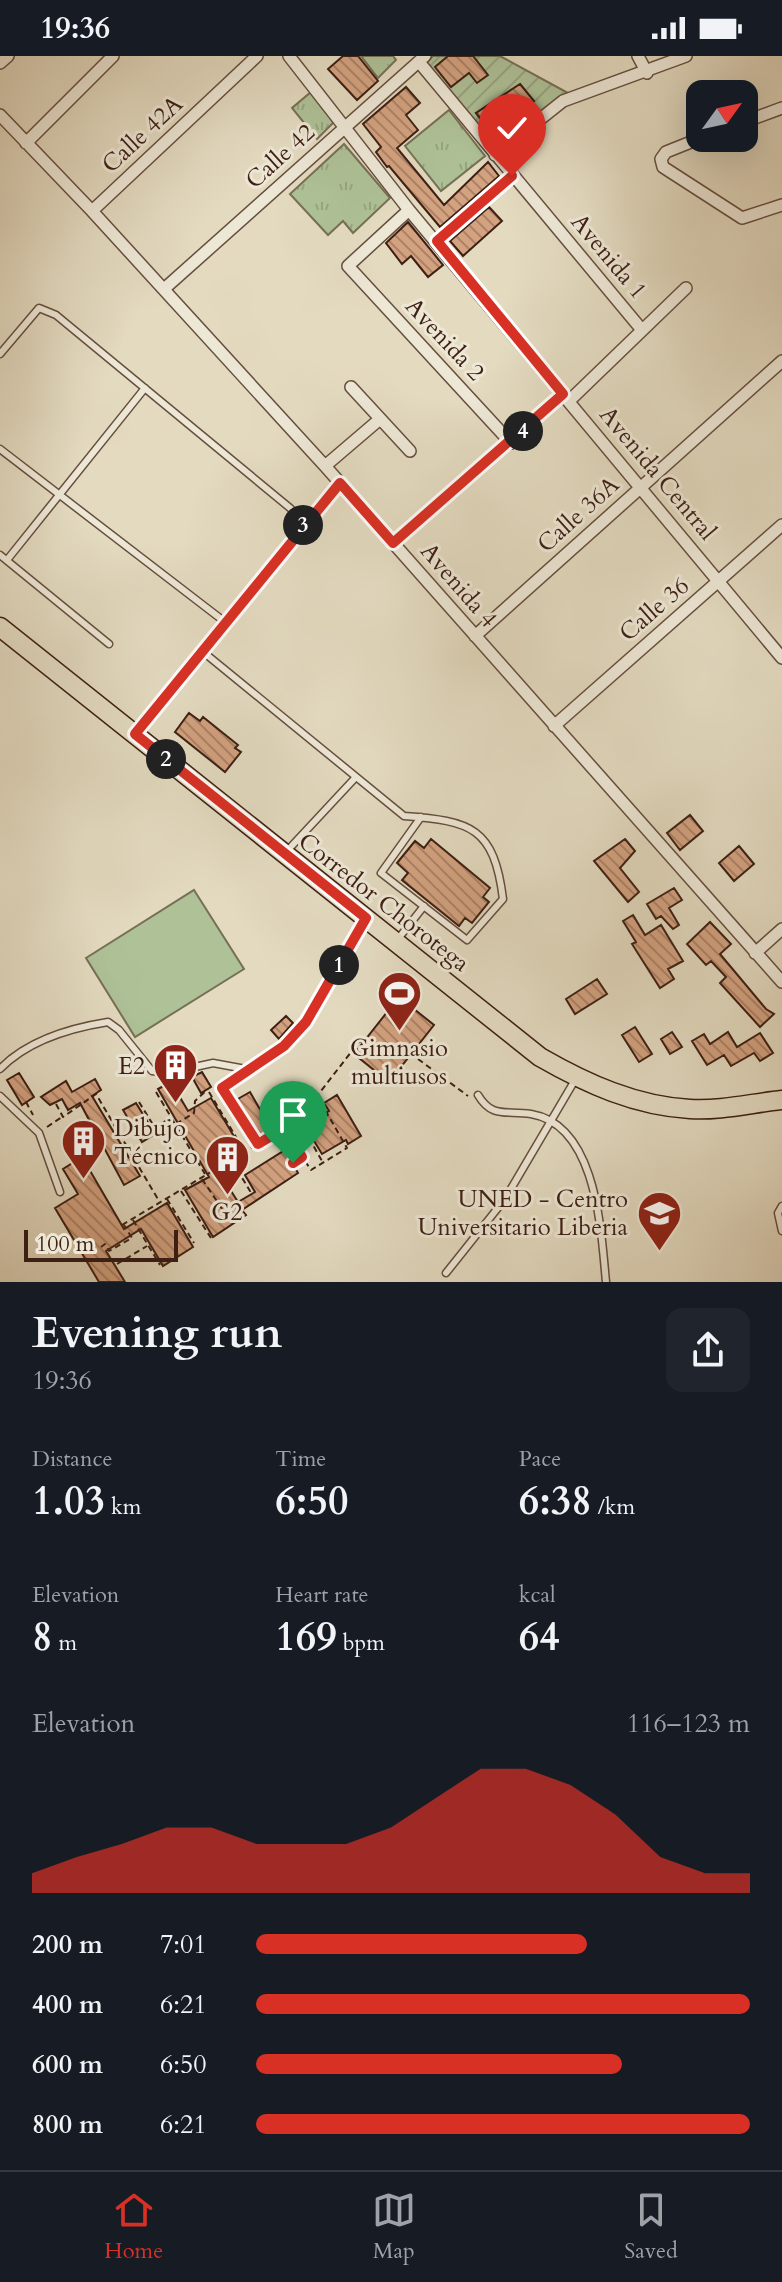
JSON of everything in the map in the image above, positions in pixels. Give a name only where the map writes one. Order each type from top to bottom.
[{"type":"main road","name":"Corredor Chorotega","points":[[0,627],[540,1057],[577,1078],[643,1103],[692,1109],[782,1100]]},
{"type":"street","points":[[0,63],[8,56]]},
{"type":"street","points":[[26,143],[113,56]]},
{"type":"street","name":"Calle 42A","points":[[92,211],[257,56]]},
{"type":"street","name":"Avenida Central","points":[[289,56],[409,210],[782,658]]},
{"type":"street","points":[[638,56],[647,73]]},
{"type":"street","points":[[495,155],[563,101],[647,73],[686,56]]},
{"type":"street","name":"Calle 42","points":[[164,289],[422,59]]},
{"type":"street","name":"Avenida 1","points":[[422,59],[512,176],[642,330]]},
{"type":"street","points":[[758,117],[782,108]]},
{"type":"street","name":"Avenida 4","points":[[0,115],[325,466],[782,982]]},
{"type":"street","points":[[686,144],[666,152],[661,159],[663,167],[742,218],[782,205]]},
{"type":"street","points":[[437,241],[512,176]]},
{"type":"street","name":"Avenida 2","points":[[409,210],[348,266],[511,443]]},
{"type":"street","points":[[393,543],[566,398],[686,288]]},
{"type":"street","name":"Calle 36A","points":[[475,636],[782,361]]},
{"type":"street","points":[[351,387],[410,451]]},
{"type":"street","points":[[325,466],[380,419]]},
{"type":"street","name":"Calle 36","points":[[554,726],[782,525]]},
{"type":"street","points":[[755,953],[782,929]]},
{"type":"lane","points":[[0,354],[39,308],[56,315],[304,524]]},
{"type":"lane","points":[[7,560],[145,388]]},
{"type":"lane","points":[[0,449],[225,622]]},
{"type":"lane","points":[[135,734],[340,483]]},
{"type":"lane","points":[[0,555],[109,644]]},
{"type":"lane","points":[[202,651],[404,816],[421,817],[445,819],[476,829],[499,863],[503,899],[467,940],[381,873],[421,817]]},
{"type":"lane","points":[[285,854],[356,777]]},
{"type":"lane","points":[[396,942],[424,906]]},
{"type":"lane","points":[[0,1069],[19,1053],[75,1028],[108,1022],[119,1030],[152,1071],[167,1073],[213,1063],[251,1070],[284,1046],[306,1022],[366,918]]},
{"type":"lane","points":[[446,1273],[505,1199],[577,1078]]},
{"type":"lane","points":[[0,1096],[39,1133],[60,1192]]},
{"type":"lane","points":[[475,1097],[485,1108],[497,1114],[530,1114],[551,1120],[569,1138],[597,1196],[606,1282]]},
{"type":"lane","points":[[782,1206],[778,1213],[782,1231]]},
{"type":"path","points":[[101,1247],[105,1244],[109,1251],[132,1238],[123,1224],[273,1135],[291,1140],[311,1170],[347,1148],[317,1096],[359,1042],[363,1042]]},
{"type":"path","points":[[418,1059],[475,1097]]},
{"type":"path","points":[[251,1070],[222,1088],[258,1144]]},
{"type":"path","points":[[175,1125],[194,1113],[195,1101],[208,1090],[245,1152]]},
{"type":"path","points":[[156,1092],[231,1222]]},
{"type":"path","points":[[42,1129],[96,1094],[160,1202]]},
{"type":"path","points":[[26,1102],[34,1116]]},
{"type":"path","points":[[139,1102],[155,1128],[171,1118]]},
{"type":"path","points":[[56,1104],[63,1117]]},
{"type":"path","points":[[304,1129],[323,1162]]},
{"type":"path","points":[[293,1163],[302,1157]]},
{"type":"path","points":[[231,1160],[250,1191],[254,1189]]},
{"type":"path","points":[[181,1190],[211,1238]]},
{"type":"path","points":[[166,1198],[194,1243]]},
{"type":"path","points":[[132,1219],[160,1265]]},
{"type":"path","points":[[117,1264],[148,1245]]},
{"type":"green space","points":[[361,56],[393,56],[396,60],[378,78]]},
{"type":"green space","points":[[433,56],[500,56],[568,93],[496,150],[425,64]],"holes":[[[520,84],[534,101],[523,110],[526,114],[495,138],[476,113]]]},
{"type":"green space","points":[[311,92],[335,121],[317,139],[292,108]]},
{"type":"green space","points":[[449,110],[485,156],[441,191],[405,146]]},
{"type":"green space","points":[[344,144],[390,198],[353,233],[343,221],[328,235],[290,194]]},
{"type":"green space","points":[[194,890],[244,969],[135,1037],[86,958]]},
{"type":"building","points":[[343,56],[358,56],[378,81],[357,100],[328,69]]},
{"type":"building","points":[[448,56],[473,56],[488,75],[477,83],[469,73],[451,87],[435,67]]},
{"type":"building","points":[[520,84],[534,101],[523,110],[526,114],[496,138],[476,113]]},
{"type":"building","points":[[406,87],[420,103],[406,115],[418,130],[397,148],[444,205],[488,162],[499,176],[440,227],[387,167],[376,152],[381,147],[363,124]]},
{"type":"building","points":[[489,207],[502,221],[463,256],[450,241]]},
{"type":"building","points":[[408,222],[443,265],[428,277],[411,256],[402,264],[386,243]]},
{"type":"building","points":[[189,713],[200,721],[203,717],[238,745],[235,748],[241,752],[225,772],[175,732]]},
{"type":"building","points":[[690,815],[703,831],[680,850],[667,833]]},
{"type":"building","points":[[431,839],[490,888],[483,897],[489,902],[472,923],[465,918],[459,926],[402,880],[408,873],[397,863],[415,841],[424,848]]},
{"type":"building","points":[[625,839],[635,851],[620,868],[639,892],[628,902],[594,861]]},
{"type":"building","points":[[739,846],[754,864],[734,881],[719,863]]},
{"type":"building","points":[[674,888],[682,900],[669,908],[679,925],[673,929],[661,916],[656,919],[647,904]]},
{"type":"building","points":[[633,915],[645,935],[661,925],[683,961],[668,969],[674,979],[660,988],[632,944],[636,942],[623,921]]},
{"type":"building","points":[[710,922],[731,944],[720,954],[766,1009],[774,1014],[760,1027],[720,983],[726,977],[711,961],[706,965],[687,944]]},
{"type":"building","points":[[597,979],[607,994],[575,1014],[566,999]]},
{"type":"building","name":"Gimnasio multiusos","points":[[399,997],[434,1025],[389,1082],[354,1054]]},
{"type":"building","points":[[286,1016],[293,1023],[279,1039],[271,1030]]},
{"type":"building","points":[[635,1027],[652,1054],[639,1062],[622,1035]]},
{"type":"building","points":[[672,1032],[682,1047],[670,1054],[661,1039]]},
{"type":"building","points":[[728,1032],[737,1047],[760,1033],[773,1053],[760,1061],[754,1053],[731,1066],[724,1055],[707,1065],[692,1041],[704,1034],[710,1044]]},
{"type":"building","points":[[202,1072],[211,1087],[201,1093],[192,1077]]},
{"type":"building","points":[[19,1073],[34,1097],[22,1105],[7,1080]]},
{"type":"building","points":[[95,1079],[101,1090],[92,1096],[140,1176],[124,1185],[80,1103],[68,1110],[62,1099],[50,1105],[41,1097],[66,1081],[72,1092]]},
{"type":"building","points":[[171,1082],[188,1111],[211,1098],[241,1148],[214,1164],[238,1202],[255,1192],[245,1175],[285,1150],[298,1173],[242,1210],[246,1215],[213,1237],[185,1190],[209,1177],[158,1089]]},
{"type":"building","points":[[250,1092],[273,1132],[259,1140],[236,1100]]},
{"type":"building","points":[[337,1095],[361,1136],[348,1144],[346,1140],[322,1154],[305,1126],[329,1111],[324,1103]]},
{"type":"building","points":[[136,1103],[155,1134],[142,1142],[123,1110]]},
{"type":"building","points":[[82,1157],[124,1229],[167,1203],[193,1247],[163,1266],[141,1229],[106,1251],[125,1282],[99,1282],[55,1208],[78,1194],[63,1169]]},
{"type":"place","name":"Gimnasio multiusos","points":[[399,1033]]},
{"type":"place","name":"E2","points":[[176,1105]]},
{"type":"place","name":"Dibujo Técnico","points":[[83,1181]]},
{"type":"place","name":"G2","points":[[227,1197]]},
{"type":"place","name":"UNED - Centro Universitario Liberia","points":[[659,1252]]},
{"type":"route","points":[[293,1163],[302,1157],[291,1140],[273,1135],[258,1144],[222,1088],[284,1046],[306,1022],[366,918],[135,734],[340,483],[393,543],[511,443],[563,394],[437,241],[512,176]]}]
